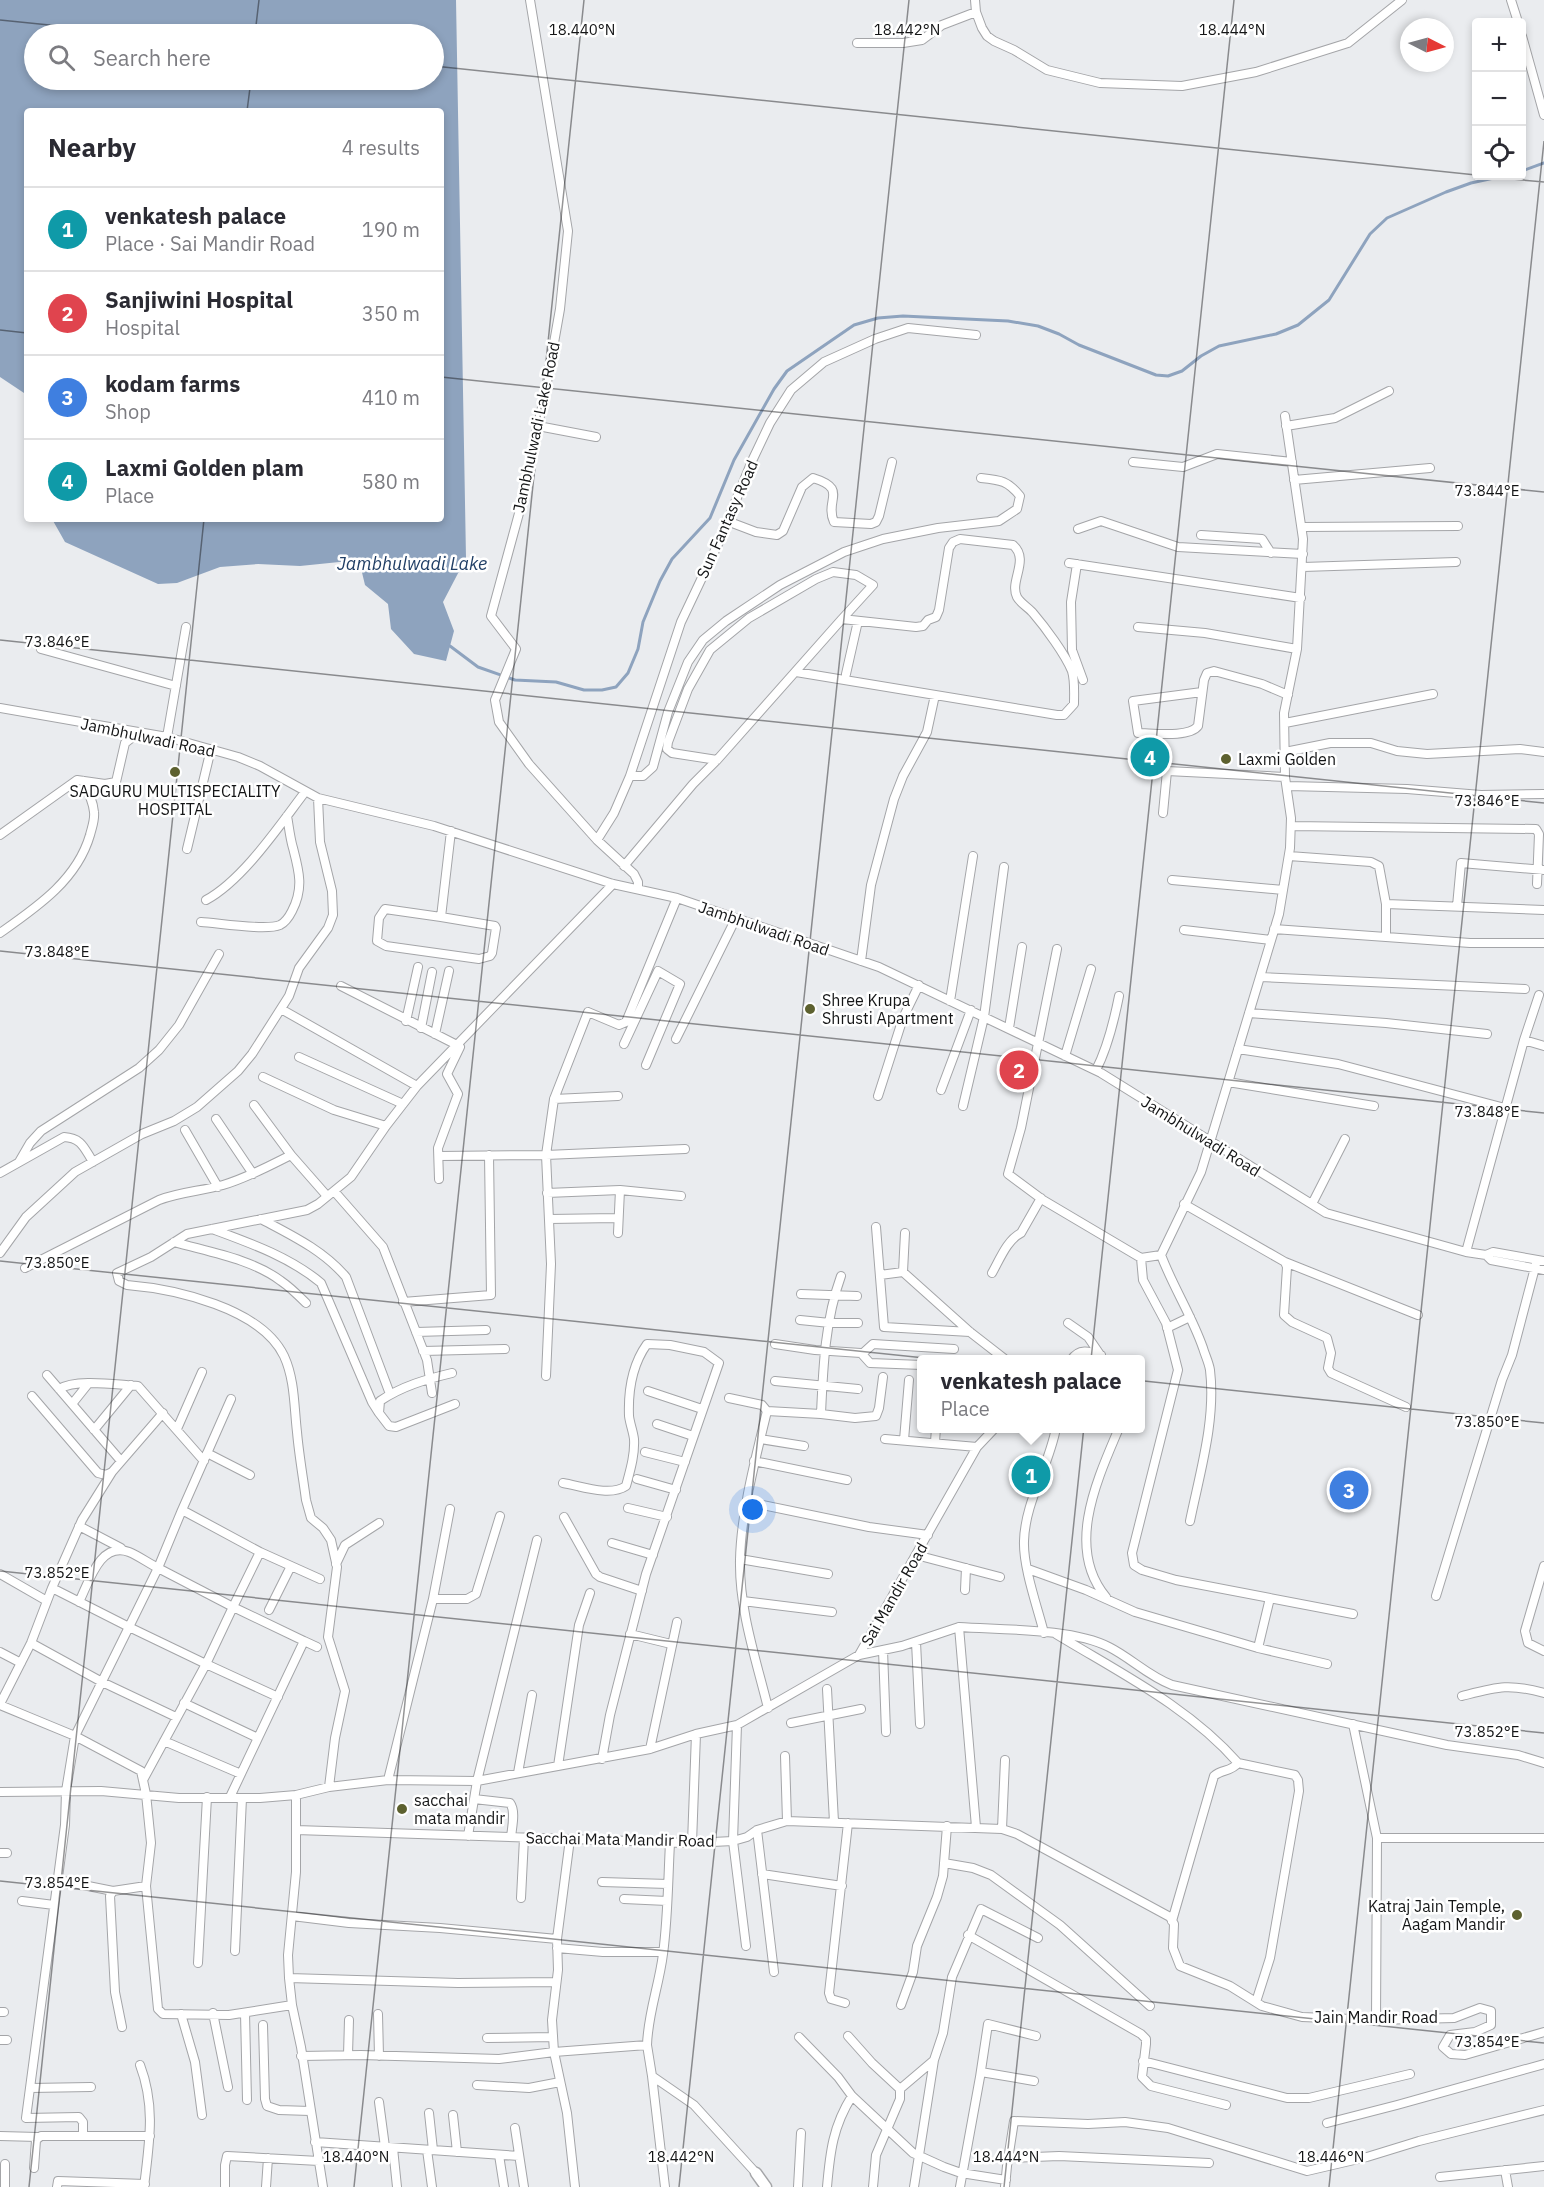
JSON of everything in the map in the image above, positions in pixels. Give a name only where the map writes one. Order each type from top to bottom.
[{"type":"street","name":"Jambhulwadi Lake Road","points":[[530,0],[568,231],[560,309],[531,472],[491,616],[516,649],[495,700],[499,722],[529,764],[597,840],[637,878],[638,889]]},
{"type":"street","points":[[975,0],[976,12],[982,28],[994,41],[1047,70],[1100,83],[1182,86],[1256,72],[1348,43],[1401,0]]},
{"type":"street","points":[[1511,0],[1517,18]]},
{"type":"street","points":[[857,43],[903,43],[922,40],[942,25],[976,12]]},
{"type":"street","points":[[1526,53],[1544,115]]},
{"type":"street","name":"Sun Fantasy Road","points":[[597,840],[614,813],[630,776],[681,621],[770,423],[791,390],[824,362],[875,339],[908,328],[976,335]]},
{"type":"street","points":[[1286,426],[1335,418],[1389,391]]},
{"type":"street","points":[[1190,1521],[1206,1443],[1210,1368],[1190,1317],[1161,1255],[1201,1172],[1271,940],[1289,856],[1291,826],[1288,786],[1285,777],[1284,713],[1297,649],[1303,554],[1302,527],[1285,416]]},
{"type":"street","points":[[538,426],[596,438]]},
{"type":"street","points":[[1133,462],[1183,467],[1217,454],[1292,462]]},
{"type":"street","points":[[727,521],[756,532],[777,535],[783,531],[802,487],[813,477],[832,487],[835,493],[832,514],[834,522],[871,524],[876,522],[879,516],[892,462]]},
{"type":"street","points":[[1294,480],[1430,468]]},
{"type":"street","points":[[630,776],[643,776],[652,767],[678,682],[703,639],[780,585],[844,552],[883,538],[999,521],[1017,509],[1020,496],[1011,485],[999,480],[981,478]]},
{"type":"street","points":[[1077,529],[1101,521],[1178,547],[1303,554]]},
{"type":"street","points":[[1302,527],[1458,525]]},
{"type":"street","points":[[1201,535],[1262,539],[1271,553]]},
{"type":"street","points":[[796,672],[1057,716],[1064,715],[1074,704],[1072,671],[1051,636],[1034,614],[1018,599],[1016,593],[1020,557],[1018,549],[1012,544],[960,539],[952,542],[949,548],[939,610],[936,617],[928,620],[922,626],[842,619]]},
{"type":"street","points":[[1303,567],[1456,562]]},
{"type":"street","points":[[1083,680],[1072,650],[1073,563],[1301,598]]},
{"type":"street","points":[[624,866],[693,784],[717,760],[873,585],[856,575],[832,572],[749,618],[710,650],[688,688],[667,749],[672,753],[717,760]]},
{"type":"street","points":[[846,674],[858,621]]},
{"type":"street","points":[[167,737],[186,627]]},
{"type":"street","points":[[1138,627],[1205,633],[1297,649]]},
{"type":"street","points":[[41,649],[176,686]]},
{"type":"street","points":[[1202,692],[1133,701],[1138,733],[1186,733],[1195,730],[1198,726],[1204,680],[1207,673],[1214,671],[1262,684],[1288,695]]},
{"type":"street","points":[[1285,723],[1433,694]]},
{"type":"street","points":[[861,961],[871,885],[894,799],[903,776],[927,732],[935,695]]},
{"type":"street","name":"Jambhulwadi Road","points":[[0,708],[167,737],[211,749],[250,761],[318,798],[451,831],[613,884],[677,898],[879,967],[1096,1070],[1326,1213],[1466,1252],[1486,1255],[1493,1252],[1540,1265]]},
{"type":"street","points":[[0,836],[77,780],[105,784],[116,782],[125,743],[138,733]]},
{"type":"street","points":[[1286,752],[1330,743],[1371,743],[1397,751],[1427,754],[1520,749],[1544,752]]},
{"type":"street","points":[[187,849],[211,749]]},
{"type":"street","points":[[1163,813],[1167,771],[1285,777]]},
{"type":"street","points":[[0,933],[62,884],[81,858],[94,820],[91,799],[83,781]]},
{"type":"street","points":[[1288,786],[1407,789],[1481,795],[1544,794]]},
{"type":"street","points":[[206,900],[222,891],[270,839],[305,792]]},
{"type":"street","points":[[0,1253],[26,1217],[75,1172],[142,1134],[174,1121],[198,1107],[238,1071],[252,1054],[289,996],[299,968],[328,928],[333,915],[333,891],[320,842],[318,798]]},
{"type":"street","points":[[201,922],[268,927],[279,925],[287,920],[295,906],[300,888],[300,877],[287,816]]},
{"type":"street","points":[[1291,826],[1536,829],[1539,834],[1541,869],[1538,884]]},
{"type":"street","points":[[441,917],[451,831]]},
{"type":"street","points":[[950,1001],[973,856]]},
{"type":"street","points":[[1289,856],[1371,862],[1379,866],[1386,904],[1386,937]]},
{"type":"street","points":[[1457,906],[1461,863],[1541,869]]},
{"type":"street","points":[[963,1106],[984,1017],[1004,867]]},
{"type":"street","points":[[1172,880],[1283,890]]},
{"type":"street","points":[[329,1787],[335,1738],[345,1690],[328,1637],[336,1563],[331,1540],[323,1528],[311,1518],[306,1500],[292,1380],[283,1354],[264,1331],[238,1312],[204,1300],[127,1285],[119,1281],[117,1273],[133,1267],[187,1234],[307,1210],[331,1193],[351,1176],[417,1086],[613,884]]},
{"type":"street","points":[[546,1376],[551,1264],[546,1155],[554,1099],[588,1012],[619,1026],[626,1022],[677,898]]},
{"type":"street","points":[[1386,904],[1544,910]]},
{"type":"street","points":[[385,909],[441,917],[495,926],[490,956],[479,958],[386,946],[377,941],[379,918],[385,909]]},
{"type":"street","points":[[676,1039],[736,918]]},
{"type":"street","points":[[1274,929],[1470,944],[1544,943]]},
{"type":"street","points":[[1184,930],[1271,940]]},
{"type":"street","points":[[1009,1028],[1022,947]]},
{"type":"street","points":[[1057,949],[1021,1128],[1008,1174],[1041,1198],[1141,1258],[1161,1255]]},
{"type":"street","points":[[19,1162],[30,1143],[41,1131],[139,1068],[165,1044],[179,1025],[219,954]]},
{"type":"street","points":[[646,1065],[680,984],[657,971],[650,964]]},
{"type":"street","points":[[406,1021],[418,967]]},
{"type":"street","points":[[1065,1056],[1090,969]]},
{"type":"street","points":[[435,1034],[449,971]]},
{"type":"street","points":[[624,1044],[657,971]]},
{"type":"street","points":[[421,1028],[432,972]]},
{"type":"street","points":[[1260,977],[1525,989]]},
{"type":"street","points":[[879,1096],[903,1018],[919,985]]},
{"type":"street","points":[[341,986],[460,1047],[447,1074],[458,1094],[438,1148],[439,1179]]},
{"type":"street","points":[[1466,1252],[1524,1040],[1539,995]]},
{"type":"street","points":[[1096,1070],[1111,1030],[1119,996]]},
{"type":"street","points":[[281,1009],[417,1086]]},
{"type":"street","points":[[941,1090],[971,1010]]},
{"type":"street","points":[[1249,1012],[1487,1034]]},
{"type":"street","points":[[1524,1040],[1544,1046]]},
{"type":"street","points":[[1238,1049],[1338,1064],[1505,1108]]},
{"type":"street","points":[[299,1057],[403,1104]]},
{"type":"street","points":[[263,1077],[334,1110],[386,1126]]},
{"type":"street","points":[[1228,1082],[1374,1106]]},
{"type":"street","points":[[554,1099],[618,1096]]},
{"type":"street","points":[[254,1106],[291,1155],[382,1247],[423,1352],[432,1393]]},
{"type":"street","points":[[216,1119],[253,1174]]},
{"type":"street","points":[[185,1130],[218,1186]]},
{"type":"street","points":[[0,1173],[63,1137],[73,1137],[81,1143],[93,1162]]},
{"type":"street","points":[[1312,1204],[1345,1139]]},
{"type":"street","points":[[439,1156],[546,1155],[685,1149]]},
{"type":"street","points":[[25,1268],[159,1200],[218,1186],[253,1174],[291,1155]]},
{"type":"street","points":[[403,1302],[491,1295],[489,1155]]},
{"type":"street","points":[[547,1193],[620,1190],[681,1196]]},
{"type":"street","points":[[618,1233],[620,1190]]},
{"type":"street","points":[[992,1272],[1015,1236],[1021,1233],[1041,1198]]},
{"type":"street","points":[[1184,1204],[1285,1262],[1418,1316]]},
{"type":"street","points":[[549,1219],[617,1218]]},
{"type":"street","points":[[261,1219],[311,1247],[337,1266],[346,1276],[390,1394]]},
{"type":"street","points":[[876,1227],[884,1327],[970,1332]]},
{"type":"street","points":[[212,1228],[264,1249],[321,1283],[372,1401],[388,1426],[396,1427],[455,1404]]},
{"type":"street","points":[[903,1272],[905,1233]]},
{"type":"street","points":[[174,1242],[237,1260],[268,1273],[280,1280],[306,1303]]},
{"type":"street","points":[[1141,1258],[1143,1280],[1167,1328],[1178,1370],[1136,1534],[1132,1553],[1134,1565],[1142,1570],[1176,1580],[1353,1614]]},
{"type":"street","points":[[1285,1262],[1287,1267],[1284,1315],[1292,1322],[1327,1338],[1331,1353],[1328,1368],[1331,1373],[1406,1407]]},
{"type":"street","points":[[1436,1596],[1540,1265]]},
{"type":"street","points":[[880,1275],[903,1272],[970,1332],[1001,1355]]},
{"type":"street","points":[[821,1414],[824,1351],[834,1296],[841,1276]]},
{"type":"street","points":[[801,1294],[857,1296]]},
{"type":"street","points":[[1167,1328],[1190,1317]]},
{"type":"street","points":[[800,1320],[858,1323]]},
{"type":"street","points":[[1068,1323],[1088,1337],[1102,1355]]},
{"type":"street","points":[[416,1332],[486,1330]]},
{"type":"street","points":[[563,1483],[612,1491],[626,1486],[633,1458],[634,1438],[629,1418],[630,1383],[638,1356],[646,1344],[670,1345],[704,1352],[719,1363],[642,1591],[610,1715],[602,1759]]},
{"type":"street","points":[[775,1344],[862,1354],[873,1344],[954,1349]]},
{"type":"street","points":[[423,1352],[505,1349]]},
{"type":"street","points":[[1075,1355],[1081,1351],[1094,1355]]},
{"type":"street","points":[[862,1354],[870,1364],[917,1365]]},
{"type":"street","points":[[177,1429],[202,1372]]},
{"type":"street","points":[[380,1413],[380,1401],[390,1394],[452,1373]]},
{"type":"street","points":[[47,1376],[121,1461]]},
{"type":"street","points":[[729,1398],[762,1405],[767,1411],[855,1418],[876,1416],[883,1377]]},
{"type":"street","points":[[904,1440],[909,1380]]},
{"type":"street","points":[[775,1381],[858,1389]]},
{"type":"street","points":[[59,1389],[65,1385],[88,1384],[138,1386],[206,1457],[250,1475]]},
{"type":"street","points":[[72,1404],[88,1384]]},
{"type":"street","points":[[94,1430],[130,1385]]},
{"type":"street","points":[[648,1391],[702,1409]]},
{"type":"street","points":[[32,1396],[98,1473],[106,1475],[112,1472]]},
{"type":"street","points":[[83,2135],[80,2117],[26,2118],[65,1825],[66,1791],[75,1736],[158,1568],[231,1399]]},
{"type":"street","points":[[767,1411],[754,1461],[740,1560],[743,1601],[768,1708]]},
{"type":"street","points":[[163,1413],[112,1472],[79,1526],[31,1643],[0,1705],[75,1736],[141,1771],[151,1843],[146,1887],[158,2008],[163,2014],[229,2015],[292,2005]]},
{"type":"street","points":[[657,1424],[693,1436]]},
{"type":"street","points":[[935,1442],[936,1433]]},
{"type":"street","name":"Sai Mandir Road","points":[[859,1655],[977,1447],[990,1433]]},
{"type":"street","points":[[1044,1633],[1028,1569],[1024,1542],[1026,1523],[1055,1433]]},
{"type":"street","points":[[1107,1599],[1095,1585],[1089,1569],[1086,1545],[1091,1501],[1117,1433]]},
{"type":"street","points":[[885,1438],[977,1447]]},
{"type":"street","points":[[760,1439],[804,1446]]},
{"type":"street","points":[[645,1452],[685,1462]]},
{"type":"street","points":[[754,1461],[847,1480]]},
{"type":"street","points":[[638,1479],[676,1490]]},
{"type":"street","points":[[748,1502],[869,1527],[928,1535]]},
{"type":"street","points":[[628,1508],[667,1517]]},
{"type":"street","points":[[388,1780],[433,1599],[450,1509]]},
{"type":"street","points":[[182,1510],[260,1552],[320,1579]]},
{"type":"street","points":[[433,1599],[467,1599],[476,1594],[500,1516]]},
{"type":"street","points":[[564,1517],[596,1574],[642,1591]]},
{"type":"street","points":[[336,1563],[345,1545],[379,1523]]},
{"type":"street","points":[[79,1526],[233,1607],[317,1647]]},
{"type":"street","points":[[468,1836],[477,1782],[537,1540]]},
{"type":"street","points":[[612,1543],[653,1555]]},
{"type":"street","points":[[79,1602],[102,1557],[113,1550],[127,1551]]},
{"type":"street","points":[[143,1780],[206,1664],[260,1552]]},
{"type":"street","points":[[916,1555],[1000,1577]]},
{"type":"street","points":[[740,1560],[828,1574]]},
{"type":"street","points":[[269,1610],[291,1566]]},
{"type":"street","points":[[1544,1566],[1525,1631],[1528,1643],[1544,1651]]},
{"type":"street","points":[[965,1590],[966,1568]]},
{"type":"street","points":[[1028,1569],[1107,1599],[1134,1612],[1258,1648],[1327,1664]]},
{"type":"street","points":[[0,1574],[47,1601]]},
{"type":"street","points":[[52,1588],[278,1697]]},
{"type":"street","points":[[558,1766],[579,1625],[590,1593]]},
{"type":"street","points":[[1258,1648],[1270,1598]]},
{"type":"street","points":[[743,1601],[832,1612]]},
{"type":"street","points":[[650,1749],[677,1622]]},
{"type":"street","points":[[1172,1921],[1170,1917],[1017,1834],[1002,1828],[976,1827],[959,1627],[1056,1633],[1089,1639],[1110,1647],[1157,1680],[1172,1685],[1447,1745],[1518,1755],[1544,1763]]},
{"type":"street","name":"Sai Mandir Road","points":[[859,1655],[916,1642],[959,1627]]},
{"type":"street","points":[[1056,1633],[1187,1715],[1222,1745],[1238,1763],[1290,1773],[1295,1776],[1299,1786],[1270,1958],[1256,2002]]},
{"type":"street","points":[[630,1634],[671,1644]]},
{"type":"street","points":[[230,1797],[304,1641]]},
{"type":"street","points":[[916,1642],[920,1724]]},
{"type":"street","points":[[31,1643],[102,1682],[176,1717]]},
{"type":"street","points":[[883,1650],[886,1732]]},
{"type":"street","points":[[0,1652],[21,1663]]},
{"type":"street","points":[[0,1792],[66,1791],[146,1794],[179,1798],[242,1798],[296,1795],[329,1787],[388,1780],[477,1782],[650,1749],[696,1734],[737,1725],[859,1655]]},
{"type":"street","points":[[1462,1696],[1499,1686],[1544,1693]]},
{"type":"street","points":[[827,1689],[834,1822]]},
{"type":"street","points":[[518,1773],[532,1695]]},
{"type":"street","points":[[184,1703],[258,1738]]},
{"type":"street","points":[[791,1723],[861,1709]]},
{"type":"street","points":[[1353,1724],[1377,1838],[1376,2020]]},
{"type":"street","points":[[737,1725],[733,1841],[746,1946]]},
{"type":"street","points":[[692,1843],[696,1734]]},
{"type":"street","points":[[164,1740],[241,1774]]},
{"type":"street","points":[[785,1756],[787,1821]]},
{"type":"street","points":[[1002,1828],[1005,1760]]},
{"type":"street","points":[[1172,1921],[1214,1776],[1217,1773],[1230,1771],[1238,1763]]},
{"type":"street","points":[[296,1795],[296,1872],[288,1954],[289,1978],[323,2187]]},
{"type":"street","points":[[198,1963],[207,1797]]},
{"type":"street","points":[[235,1951],[242,1798]]},
{"type":"street","points":[[474,1798],[510,1803],[513,1806],[511,1837]]},
{"type":"street","name":"Sacchai Mata Mandir Road","points":[[296,1830],[692,1843],[733,1841],[747,1837],[757,1830],[787,1821],[976,1827]]},
{"type":"street","points":[[845,2003],[831,1999],[829,1993],[848,1822]]},
{"type":"street","points":[[901,2005],[914,1972],[917,1946],[937,1897],[944,1863],[947,1826]]},
{"type":"street","points":[[757,1830],[774,1972]]},
{"type":"street","points":[[521,1898],[525,1838]]},
{"type":"street","points":[[1377,1838],[1544,1838]]},
{"type":"street","points":[[570,1839],[557,1943],[552,2020],[554,2052],[567,2113],[575,2187]]},
{"type":"street","points":[[665,2187],[647,2045],[648,2021],[659,1982],[663,1952],[670,1843]]},
{"type":"street","points":[[944,1863],[973,1868],[992,1875],[1060,1925],[1150,2006]]},
{"type":"street","points":[[762,1874],[842,1886]]},
{"type":"street","points":[[58,1880],[112,1891],[146,1887]]},
{"type":"street","points":[[602,1882],[668,1884]]},
{"type":"street","points":[[112,1891],[110,1896],[115,1992],[122,2027]]},
{"type":"street","points":[[624,1899],[667,1900]]},
{"type":"street","points":[[22,1901],[54,1905]]},
{"type":"street","points":[[914,2187],[934,2060],[943,2033],[952,1977],[968,1935],[981,1909],[1038,1938]]},
{"type":"street","points":[[292,1916],[349,1923],[440,1928],[557,1943],[603,1952],[663,1952]]},
{"type":"street","name":"Jain Mandir Road","points":[[1172,1921],[1174,1924],[1173,1948],[1180,1966],[1230,1986],[1262,2006],[1302,2017],[1376,2020],[1454,2018],[1480,2008],[1491,2011],[1491,2025],[1475,2032],[1450,2035],[1443,2046],[1450,2054],[1464,2055],[1544,2032]]},
{"type":"street","points":[[968,1935],[1141,2034],[1146,2039],[1142,2077],[1151,2086],[1226,2105]]},
{"type":"street","points":[[289,1978],[458,1983],[556,1982]]},
{"type":"street","points":[[213,2013],[228,2086]]},
{"type":"street","points":[[245,2013],[247,2100]]},
{"type":"street","points":[[181,2014],[195,2062],[202,2115]]},
{"type":"street","points":[[378,2014],[379,2056]]},
{"type":"street","points":[[348,2055],[349,2020]]},
{"type":"street","points":[[960,2187],[988,2024],[1036,2036]]},
{"type":"street","points":[[262,2025],[267,2106],[279,2110],[310,2110]]},
{"type":"street","points":[[848,2036],[900,2089],[900,2099],[876,2156],[873,2187]]},
{"type":"street","points":[[487,2038],[553,2037]]},
{"type":"street","points":[[799,2037],[838,2077],[852,2096],[913,2153],[961,2173],[1005,2183],[1014,2121],[1088,2124],[1125,2122],[1168,2128],[1307,2171],[1544,2110]]},
{"type":"street","points":[[301,2056],[499,2059],[647,2045]]},
{"type":"street","points":[[900,2089],[934,2060]]},
{"type":"street","points":[[1143,2061],[1297,2099],[1410,2074]]},
{"type":"street","points":[[1327,2122],[1544,2064]]},
{"type":"street","points":[[57,2187],[58,2181],[145,2185],[150,2136],[148,2086],[140,2066]]},
{"type":"street","points":[[981,2072],[1034,2081]]},
{"type":"street","points":[[652,2076],[694,2106],[756,2173],[766,2187]]},
{"type":"street","points":[[477,2085],[529,2088],[560,2082]]},
{"type":"street","points":[[30,2088],[91,2087]]},
{"type":"street","points":[[826,2187],[834,2131],[852,2096]]},
{"type":"street","points":[[379,2102],[397,2187]]},
{"type":"street","points":[[429,2113],[432,2187]]},
{"type":"street","points":[[453,2115],[457,2152]]},
{"type":"street","points":[[515,2127],[524,2187]]},
{"type":"street","points":[[798,2187],[801,2133]]},
{"type":"street","points":[[0,2136],[150,2136]]},
{"type":"street","points":[[34,2168],[38,2137]]},
{"type":"street","points":[[315,2142],[519,2156]]},
{"type":"street","points":[[499,2155],[504,2187]]},
{"type":"street","points":[[225,2187],[227,2156],[319,2161]]},
{"type":"street","points":[[1008,2158],[1059,2156],[1209,2163]]},
{"type":"street","points":[[267,2187],[268,2158]]},
{"type":"street","points":[[4,2187],[5,2164]]},
{"type":"street","points":[[1440,2177],[1544,2166]]},
{"type":"street","points":[[1505,2170],[1508,2187]]},
{"type":"water","name":"Jambhulwadi Lake","points":[[0,0],[456,0],[466,558],[443,602],[454,631],[446,661],[414,654],[391,629],[388,604],[365,585],[359,560],[300,566],[258,564],[220,567],[177,583],[158,584],[65,542],[54,522],[444,522],[444,108],[24,108],[24,393],[0,377]]},
{"type":"waterway","points":[[1526,170],[1544,163]]},
{"type":"waterway","points":[[450,646],[478,667],[515,680],[556,682],[584,690],[616,687],[628,673],[638,649],[643,622],[660,581],[672,559],[710,518],[734,460],[774,389],[787,371],[854,325],[878,318],[903,316],[1008,321],[1038,326],[1079,345],[1156,375],[1168,376],[1182,371],[1219,346],[1276,334],[1298,325],[1329,300],[1370,234],[1387,218],[1446,192],[1485,180]]},
{"type":"place","name":"Laxmi Golden plam","points":[[1150,757]]},
{"type":"place","name":"Laxmi Golden","points":[[1226,759]]},
{"type":"place","name":"SADGURU MULTISPECIALITY HOSPITAL","points":[[175,772]]},
{"type":"place","name":"Shree Krupa Shrusti Apartment","points":[[810,1009]]},
{"type":"place","name":"Sanjiwini Hospital","points":[[1019,1070]]},
{"type":"place","name":"venkatesh palace","points":[[1031,1475]]},
{"type":"place","name":"kodam farms","points":[[1349,1490]]},
{"type":"place","name":"sacchai mata mandir","points":[[402,1809]]},
{"type":"place","name":"Katraj Jain Temple, Aagam Mandir","points":[[1517,1915]]}]
